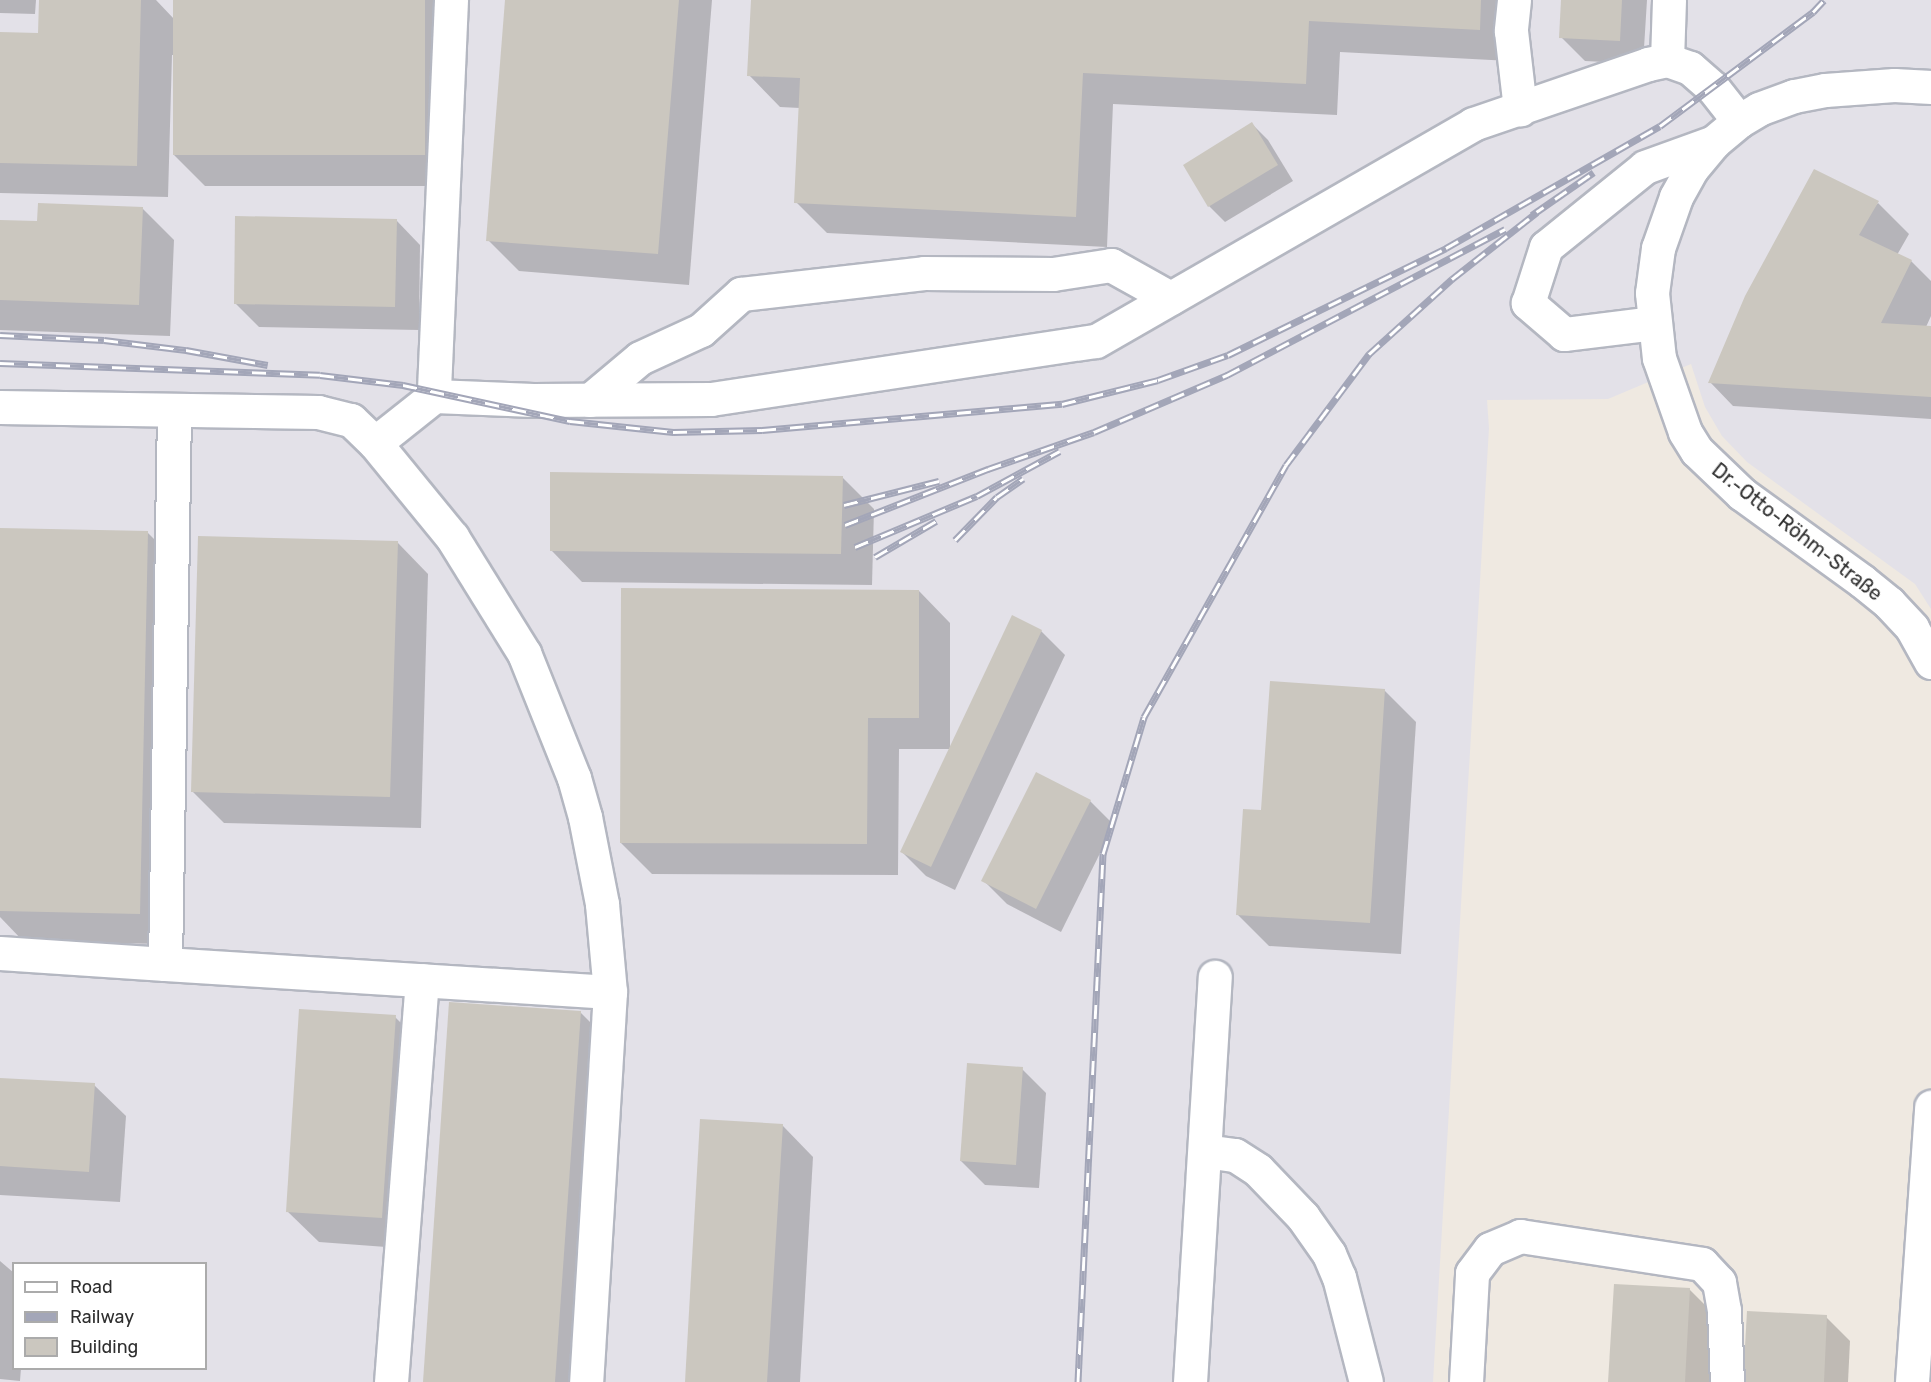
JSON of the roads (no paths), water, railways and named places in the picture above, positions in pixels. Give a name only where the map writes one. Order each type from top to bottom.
[{"type":"street","points":[[434,396],[451,0]]},
{"type":"street","points":[[1514,0],[1511,31],[1520,108]]},
{"type":"street","points":[[1667,60],[1669,0]]},
{"type":"street","points":[[375,443],[434,396],[533,400],[711,399],[1096,341],[1473,124],[1648,64],[1667,60],[1690,68],[1713,88],[1739,121]]},
{"type":"street","name":"Dr.-Otto-Röhm-Straße","points":[[1931,87],[1894,85],[1825,90],[1794,96],[1759,109],[1739,121],[1714,142],[1692,168],[1665,222],[1653,271],[1654,323],[1659,358],[1685,432],[1697,451],[1742,494],[1862,580],[1889,603],[1912,628],[1931,662]]},
{"type":"street","points":[[1654,323],[1564,334],[1528,303],[1546,247],[1645,167],[1714,142]]},
{"type":"street","points":[[590,400],[640,358],[701,330],[741,294],[924,273],[1053,274],[1112,265],[1170,298]]},
{"type":"street","points":[[0,407],[318,412],[351,420],[375,443],[452,537],[519,645],[545,703],[574,778],[585,817],[602,904],[610,992],[586,1382]]},
{"type":"street","points":[[165,964],[174,410]]},
{"type":"street","points":[[0,954],[610,992]]},
{"type":"street","points":[[1190,1382],[1215,977]]},
{"type":"street","points":[[391,1382],[422,980]]},
{"type":"street","points":[[1912,1382],[1931,1107]]},
{"type":"street","points":[[1205,1151],[1235,1155],[1258,1170],[1303,1217],[1329,1254],[1339,1277],[1366,1382]]},
{"type":"street","points":[[1466,1382],[1472,1273],[1490,1249],[1520,1236],[1702,1264],[1719,1282],[1724,1311],[1727,1382]]},
{"type":"railway","points":[[0,363],[320,375],[403,385],[570,421],[673,432],[762,430],[1062,404],[1158,380],[1228,355],[1446,248],[1660,126],[1813,12],[1824,0]]},
{"type":"railway","points":[[1532,215],[1594,172]]},
{"type":"railway","points":[[1078,1382],[1103,854],[1144,717],[1286,465],[1369,354],[1452,279],[1537,212]]},
{"type":"railway","points":[[845,525],[988,469],[1094,432],[1227,375],[1505,229]]},
{"type":"railway","points":[[0,335],[104,340],[186,350],[268,365]]},
{"type":"railway","points":[[855,547],[977,496],[1060,451]]},
{"type":"railway","points":[[955,540],[997,497],[1023,479]]},
{"type":"railway","points":[[844,505],[939,481]]},
{"type":"railway","points":[[875,557],[936,521]]}]
